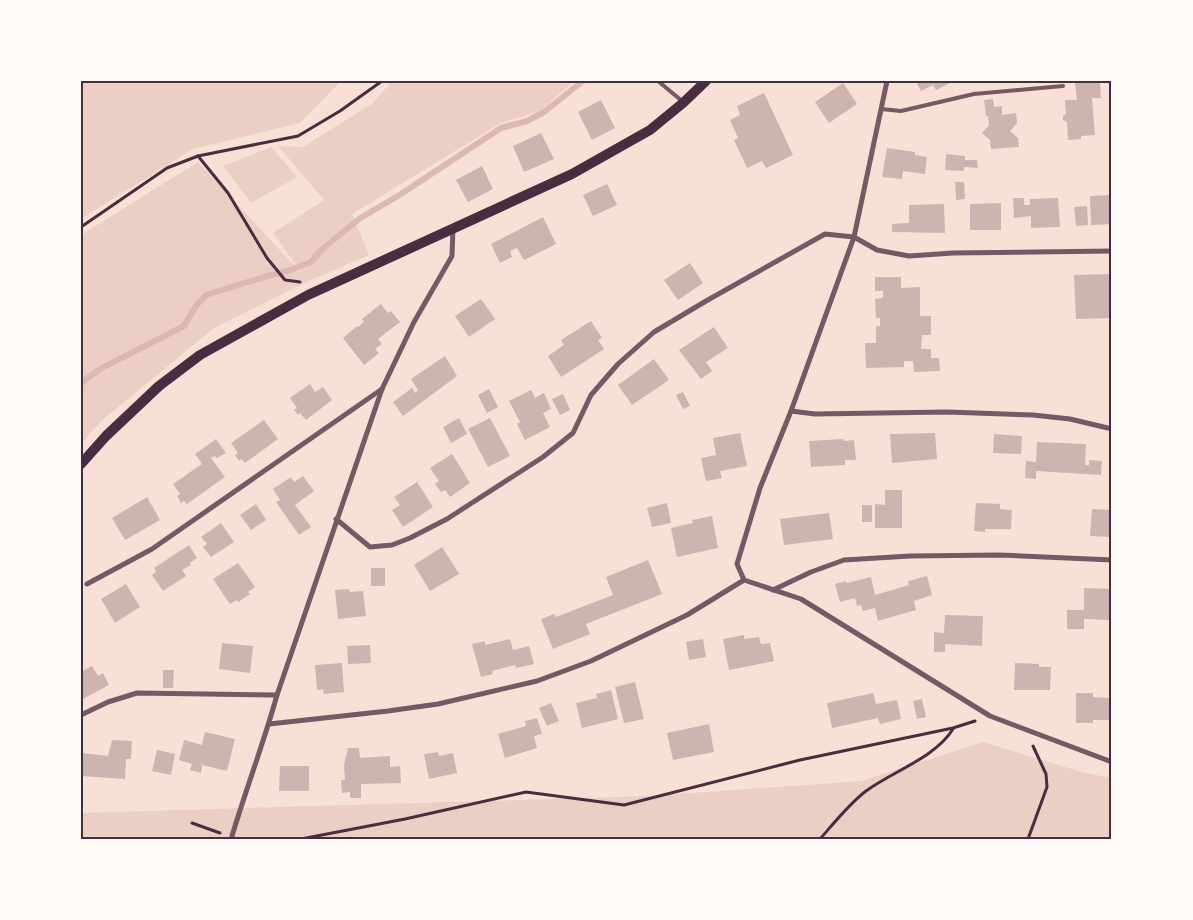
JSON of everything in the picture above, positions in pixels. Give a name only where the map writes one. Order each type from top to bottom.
[{"type":"main road","points":[[81,464],[106,436],[159,386],[200,355],[308,295],[572,174],[650,130],[684,103],[706,81]]},
{"type":"street","points":[[887,81],[854,237],[791,411],[760,488],[737,564],[744,580],[801,599],[990,716],[1112,762]]},
{"type":"street","points":[[232,836],[336,519],[382,390],[414,322],[452,256],[453,228]]},
{"type":"street","points":[[336,519],[370,547],[392,545],[447,519],[543,457],[573,433],[591,395],[618,364],[654,332],[825,234],[854,237],[877,250],[909,256],[954,253],[1112,251]]},
{"type":"street","points":[[87,584],[152,549],[382,390]]},
{"type":"street","points":[[791,411],[815,414],[947,412],[1034,415],[1070,419],[1112,429]]},
{"type":"street","points":[[773,590],[811,572],[844,560],[910,556],[1000,555],[1112,560]]},
{"type":"street","points":[[269,724],[438,704],[537,681],[591,661],[687,615],[744,580]]},
{"type":"street","points":[[81,715],[108,702],[137,693],[277,695]]},
{"type":"lane","points":[[658,81],[684,103]]},
{"type":"lane","points":[[881,109],[901,111],[974,94],[1063,86]]},
{"type":"path","points":[[81,227],[167,168],[198,156],[298,136],[340,111],[382,81]]},
{"type":"path","points":[[198,156],[228,193],[267,258],[285,280]]},
{"type":"path","points":[[302,839],[405,819],[526,792],[624,805],[800,760],[953,728],[990,716]]},
{"type":"path","points":[[820,839],[863,793],[935,749],[953,728]]},
{"type":"path","points":[[1023,729],[1037,752],[1046,774],[1047,787],[1028,839]]},
{"type":"path","points":[[192,823],[232,836]]},
{"type":"shaded area","points":[[81,81],[341,81],[300,123],[193,149],[81,219]]},
{"type":"shaded area","points":[[392,81],[574,81],[540,111],[501,123],[352,214],[369,255],[309,281],[214,328],[100,422],[81,444],[81,235],[198,162],[304,276],[273,233],[324,200],[278,146],[303,147],[373,103]]},
{"type":"shaded area","points":[[271,147],[297,177],[251,203],[223,166]]},
{"type":"shaded area","points":[[983,742],[1085,773],[1112,778],[1112,839],[81,839],[81,813],[649,796],[861,781]]},
{"type":"building","points":[[916,81],[949,81],[950,83],[936,90],[933,85],[921,91]]},
{"type":"building","points":[[1075,81],[1100,81],[1101,98],[1092,98],[1095,135],[1081,136],[1081,139],[1068,140],[1067,122],[1063,120],[1063,116],[1066,114],[1065,100],[1077,100]]},
{"type":"building","points":[[843,83],[857,104],[829,123],[815,102]]},
{"type":"building","points":[[764,93],[793,155],[766,168],[762,161],[747,168],[734,140],[738,138],[730,120],[740,115],[737,106]]},
{"type":"building","points":[[993,99],[994,107],[1002,106],[1002,115],[1016,113],[1017,123],[1010,131],[1018,138],[1019,147],[991,149],[990,140],[982,133],[989,125],[984,100]]},
{"type":"building","points":[[601,100],[615,128],[592,140],[578,112]]},
{"type":"building","points":[[541,133],[554,159],[524,172],[513,146]]},
{"type":"building","points":[[887,148],[915,152],[915,155],[927,157],[925,174],[903,171],[902,179],[882,177]]},
{"type":"building","points":[[946,154],[965,156],[965,160],[977,160],[978,168],[964,167],[964,171],[945,170]]},
{"type":"building","points":[[482,166],[493,189],[468,202],[456,180]]},
{"type":"building","points":[[955,182],[964,182],[965,199],[956,200]]},
{"type":"building","points":[[607,184],[617,205],[593,216],[583,195]]},
{"type":"building","points":[[1112,195],[1112,224],[1091,225],[1090,196]]},
{"type":"building","points":[[1013,198],[1024,198],[1024,205],[1030,205],[1030,199],[1058,198],[1060,227],[1031,228],[1031,216],[1014,218]]},
{"type":"building","points":[[1001,203],[1001,230],[970,230],[970,204]]},
{"type":"building","points":[[944,204],[945,233],[892,232],[892,224],[909,223],[909,205]]},
{"type":"building","points":[[1087,206],[1088,225],[1076,226],[1074,207]]},
{"type":"building","points":[[543,217],[556,244],[524,260],[517,248],[510,251],[512,257],[500,263],[491,244]]},
{"type":"building","points":[[690,263],[703,283],[678,300],[664,280]]},
{"type":"building","points":[[1109,274],[1111,318],[1076,319],[1074,275]]},
{"type":"building","points":[[875,277],[901,277],[901,288],[920,287],[920,316],[931,316],[931,335],[922,335],[921,349],[931,349],[931,358],[939,358],[940,371],[914,372],[913,361],[904,361],[904,367],[866,368],[865,343],[876,343],[876,326],[880,326],[880,318],[876,318],[875,299],[883,298],[883,291],[875,291]]},
{"type":"building","points":[[481,299],[495,319],[469,337],[455,316]]},
{"type":"building","points":[[381,304],[388,313],[391,311],[400,322],[378,339],[382,344],[375,349],[379,353],[364,365],[343,338],[364,322],[362,319]]},
{"type":"building","points":[[591,321],[602,338],[598,340],[604,349],[561,377],[548,356],[564,345],[561,340]]},
{"type":"building","points":[[714,327],[728,348],[706,362],[712,371],[701,379],[679,350]]},
{"type":"building","points":[[445,356],[457,376],[403,416],[393,402],[412,388],[415,393],[418,390],[411,379]]},
{"type":"building","points":[[654,359],[669,380],[632,405],[618,385]]},
{"type":"building","points":[[310,384],[315,392],[323,387],[332,400],[306,420],[300,413],[298,415],[294,410],[297,408],[290,398]]},
{"type":"building","points":[[489,389],[498,407],[487,413],[478,395]]},
{"type":"building","points":[[531,390],[535,398],[544,393],[551,409],[543,413],[550,427],[525,440],[517,424],[520,422],[509,401]]},
{"type":"building","points":[[683,392],[690,406],[683,409],[676,395]]},
{"type":"building","points":[[563,394],[570,410],[560,415],[552,399]]},
{"type":"building","points":[[459,418],[467,434],[451,443],[443,427]]},
{"type":"building","points":[[490,418],[510,456],[488,467],[468,429]]},
{"type":"building","points":[[264,420],[278,439],[245,463],[242,459],[239,461],[235,455],[238,453],[231,443]]},
{"type":"building","points":[[740,433],[747,466],[720,471],[722,478],[706,481],[701,458],[716,455],[713,438]]},
{"type":"building","points":[[935,433],[937,459],[892,463],[890,434]]},
{"type":"building","points":[[994,434],[1022,436],[1021,454],[993,453]]},
{"type":"building","points":[[216,439],[226,453],[217,458],[215,456],[211,458],[225,477],[187,504],[184,501],[181,503],[177,496],[180,494],[173,484],[202,464],[195,454]]},
{"type":"building","points":[[843,439],[844,441],[854,440],[856,460],[845,460],[845,465],[811,467],[809,441]]},
{"type":"building","points":[[1037,442],[1086,444],[1085,465],[1089,465],[1089,460],[1102,461],[1101,475],[1036,471],[1036,479],[1025,478],[1026,461],[1036,462]]},
{"type":"building","points":[[452,454],[470,483],[450,497],[445,490],[441,492],[435,484],[439,481],[430,468]]},
{"type":"building","points":[[303,476],[314,491],[295,505],[311,527],[299,535],[276,502],[280,500],[273,489],[291,477],[294,482]]},
{"type":"building","points":[[417,482],[433,507],[403,527],[392,510],[400,505],[394,497]]},
{"type":"building","points":[[885,490],[902,490],[902,528],[875,528],[875,504],[885,505]]},
{"type":"building","points":[[147,497],[160,520],[125,540],[112,518]]},
{"type":"building","points":[[667,503],[671,523],[652,527],[647,508]]},
{"type":"building","points":[[976,503],[1000,504],[1000,509],[1012,510],[1011,529],[985,529],[985,532],[974,531]]},
{"type":"building","points":[[256,504],[266,520],[251,530],[240,515]]},
{"type":"building","points":[[862,505],[872,505],[872,522],[862,522]]},
{"type":"building","points":[[1092,509],[1112,510],[1112,537],[1090,536]]},
{"type":"building","points":[[829,513],[833,539],[784,545],[780,519]]},
{"type":"building","points":[[712,516],[718,548],[677,557],[671,528],[693,523],[692,520]]},
{"type":"building","points":[[221,523],[234,542],[211,557],[203,547],[207,544],[201,537]]},
{"type":"building","points":[[189,545],[197,558],[190,563],[191,565],[182,570],[186,576],[163,591],[152,575],[156,572],[154,568]]},
{"type":"building","points":[[442,547],[459,574],[430,591],[414,565]]},
{"type":"building","points":[[648,560],[662,594],[586,624],[590,634],[553,649],[541,619],[554,614],[556,617],[613,595],[606,577]]},
{"type":"building","points":[[238,563],[255,587],[248,592],[250,594],[238,602],[237,600],[230,604],[213,579]]},
{"type":"building","points":[[371,568],[385,568],[385,586],[371,586]]},
{"type":"building","points":[[927,576],[932,595],[914,601],[916,610],[878,621],[875,608],[863,611],[861,605],[857,606],[855,598],[840,602],[835,584],[871,577],[875,595],[909,585],[908,581]]},
{"type":"building","points":[[126,584],[140,607],[115,623],[101,599]]},
{"type":"building","points":[[1084,588],[1112,589],[1112,620],[1084,619],[1084,629],[1067,629],[1067,610],[1084,610]]},
{"type":"building","points":[[349,589],[350,592],[363,591],[366,616],[338,619],[335,590]]},
{"type":"building","points":[[945,615],[983,616],[982,646],[945,644],[945,652],[934,652],[934,632],[944,633]]},
{"type":"building","points":[[744,635],[744,639],[759,637],[761,644],[770,643],[774,661],[729,670],[723,639]]},
{"type":"building","points":[[510,639],[513,650],[529,646],[534,664],[516,668],[515,665],[492,671],[493,674],[481,677],[472,644],[485,641],[485,645]]},
{"type":"building","points":[[703,639],[706,657],[689,660],[686,642]]},
{"type":"building","points":[[222,643],[253,646],[250,673],[219,669]]},
{"type":"building","points":[[370,645],[371,663],[348,664],[347,646]]},
{"type":"building","points":[[342,663],[344,692],[324,694],[323,689],[317,690],[315,665]]},
{"type":"building","points":[[1015,663],[1039,664],[1039,667],[1051,667],[1050,690],[1014,690]]},
{"type":"building","points":[[92,666],[98,676],[103,673],[109,685],[81,700],[81,672]]},
{"type":"building","points":[[163,670],[174,670],[173,688],[163,688]]},
{"type":"building","points":[[635,682],[644,719],[624,723],[615,687]]},
{"type":"building","points":[[611,690],[618,719],[582,728],[576,703],[597,698],[596,694]]},
{"type":"building","points":[[873,693],[876,704],[897,700],[901,719],[880,724],[878,718],[832,728],[827,703]]},
{"type":"building","points":[[1076,693],[1093,693],[1093,697],[1112,698],[1112,720],[1093,720],[1093,723],[1076,723]]},
{"type":"building","points":[[922,699],[926,717],[917,719],[913,701]]},
{"type":"building","points":[[551,703],[559,721],[547,726],[539,708]]},
{"type":"building","points":[[537,718],[542,734],[534,736],[537,748],[505,758],[498,734],[526,726],[525,721]]},
{"type":"building","points":[[709,724],[714,752],[673,760],[667,733]]},
{"type":"building","points":[[205,732],[235,739],[227,771],[202,765],[201,773],[190,770],[192,764],[179,760],[184,740],[202,745]]},
{"type":"building","points":[[112,740],[132,741],[131,759],[126,759],[125,779],[81,776],[81,753],[108,756]]},
{"type":"building","points":[[348,748],[359,748],[360,758],[390,756],[390,767],[400,766],[401,783],[361,784],[361,798],[350,798],[350,792],[342,793],[341,780],[345,780],[344,765]]},
{"type":"building","points":[[157,750],[175,754],[171,775],[152,771]]},
{"type":"building","points":[[438,752],[439,756],[453,753],[457,773],[429,779],[424,754]]},
{"type":"building","points":[[280,766],[309,766],[309,791],[279,791]]},
{"type":"waterway","points":[[81,383],[100,369],[184,326],[196,306],[206,295],[288,271],[311,262],[321,250],[359,219],[401,194],[501,128],[527,121],[544,112],[583,81]]}]
